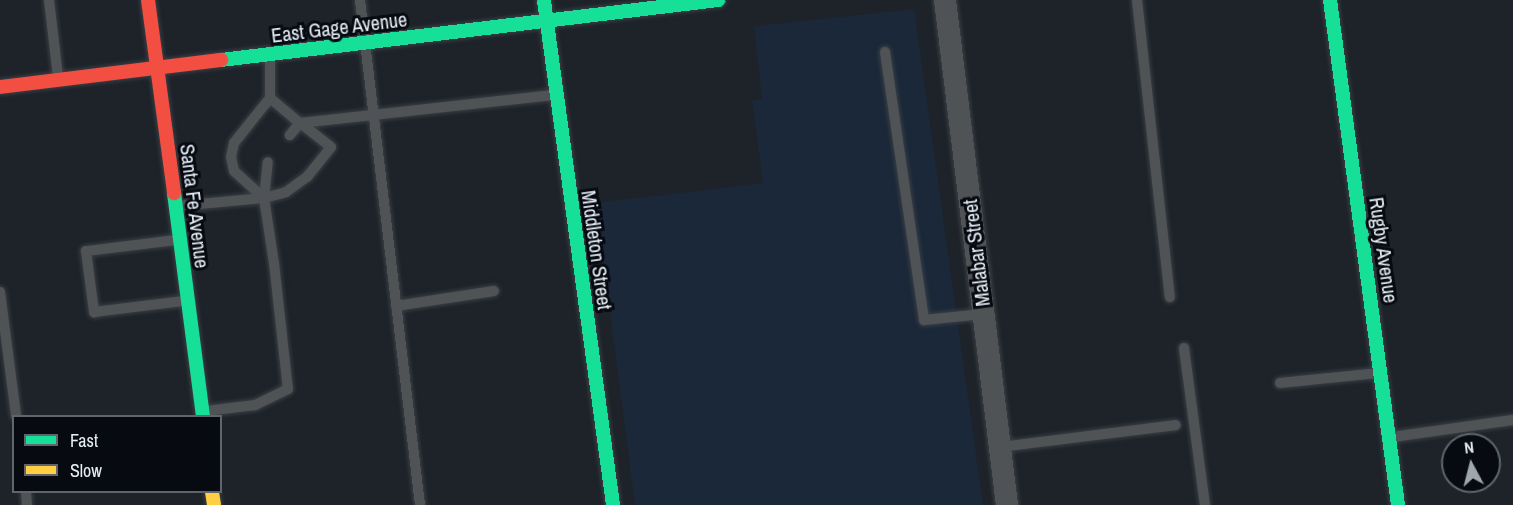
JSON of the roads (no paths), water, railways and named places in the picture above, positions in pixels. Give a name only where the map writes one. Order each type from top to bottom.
[{"type":"main road","name":"Santa Fe Avenue","points":[[148,0],[203,414]]},
{"type":"main road","name":"Middleton Street","points":[[544,0],[613,505]]},
{"type":"main road","name":"East Gage Avenue","points":[[0,87],[718,0]]},
{"type":"main road","name":"Rugby Avenue","points":[[1330,0],[1398,505]]},
{"type":"street","name":"Malabar Street","points":[[945,0],[1007,505]]},
{"type":"lane","points":[[49,0],[58,80]]},
{"type":"lane","points":[[360,0],[420,505]]},
{"type":"lane","points":[[1137,0],[1170,297]]},
{"type":"lane","points":[[885,52],[924,320],[983,314]]},
{"type":"lane","points":[[264,198],[234,171],[231,157],[234,143],[270,98],[270,55]]},
{"type":"lane","points":[[290,135],[300,123],[556,95]]},
{"type":"lane","points":[[175,206],[264,198],[286,192],[307,177],[331,147],[270,98]]},
{"type":"lane","points":[[203,414],[255,405],[288,389],[264,198],[268,162]]},
{"type":"lane","points":[[180,240],[87,251],[94,312],[187,300]]},
{"type":"lane","points":[[396,306],[494,291]]},
{"type":"lane","points":[[0,292],[16,415]]},
{"type":"lane","points":[[1184,348],[1204,505]]},
{"type":"lane","points":[[1280,383],[1380,373]]},
{"type":"lane","points":[[1389,438],[1513,420]]},
{"type":"lane","points":[[1000,447],[1176,425]]}]
